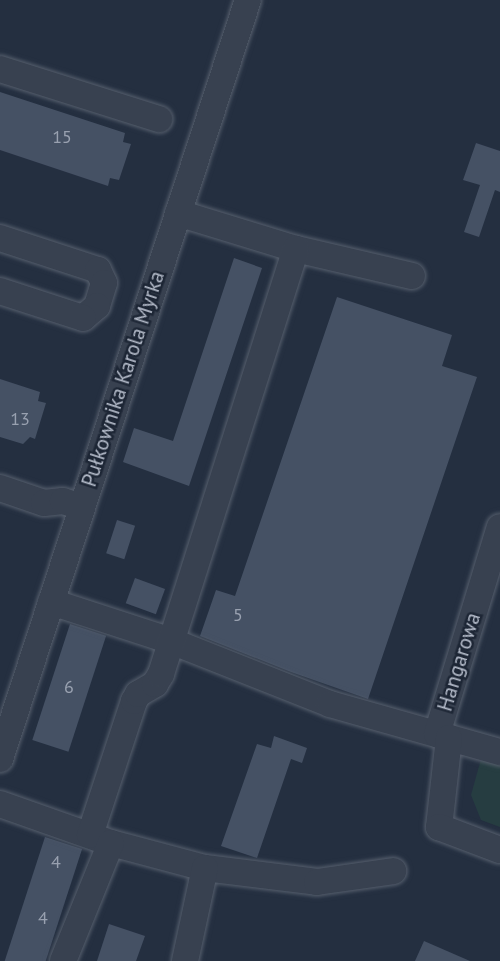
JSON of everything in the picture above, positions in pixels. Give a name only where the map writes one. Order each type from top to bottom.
[{"type":"street","name":"Pułkownika Karola Myrka","points":[[0,759],[248,0]]},
{"type":"street","points":[[0,69],[159,119]]},
{"type":"street","points":[[178,213],[296,249],[412,276]]},
{"type":"street","points":[[0,238],[98,270],[104,283],[96,306],[83,318],[0,291]]},
{"type":"street","points":[[63,961],[101,839],[134,701],[138,694],[155,684],[161,674],[296,249]]},
{"type":"street","points":[[0,488],[44,503],[63,501],[81,507]]},
{"type":"street","name":"Hangarowa","points":[[500,527],[443,736],[500,752]]},
{"type":"street","points":[[51,602],[171,641],[330,704],[443,736],[439,827],[500,850]]},
{"type":"street","points":[[0,804],[101,839],[205,868],[317,882],[393,871]]},
{"type":"street","points":[[184,961],[205,868]]},
{"type":"green space","points":[[481,759],[500,765],[500,827],[481,820],[471,795]]},
{"type":"building","points":[[0,92],[125,133],[123,142],[131,144],[119,180],[110,178],[108,186],[0,150]]},
{"type":"building","points":[[476,143],[500,151],[500,192],[495,190],[479,237],[464,232],[480,185],[463,180]]},
{"type":"building","points":[[234,258],[262,268],[189,486],[123,462],[134,428],[173,441]]},
{"type":"building","points":[[337,297],[452,335],[442,366],[477,377],[368,699],[200,636],[216,590],[235,596]]},
{"type":"building","points":[[0,379],[40,392],[38,401],[46,403],[35,439],[30,437],[23,444],[0,437]]},
{"type":"building","points":[[117,520],[135,526],[124,559],[106,553]]},
{"type":"building","points":[[135,578],[165,589],[156,614],[126,603]]},
{"type":"building","points":[[70,624],[106,636],[68,752],[32,740]]},
{"type":"building","points":[[274,736],[307,748],[302,763],[291,759],[257,858],[221,846],[257,744],[271,748]]},
{"type":"building","points":[[45,837],[82,849],[46,961],[5,961]]},
{"type":"building","points":[[109,924],[145,936],[136,961],[97,961]]},
{"type":"building","points":[[424,941],[470,961],[415,961]]}]
